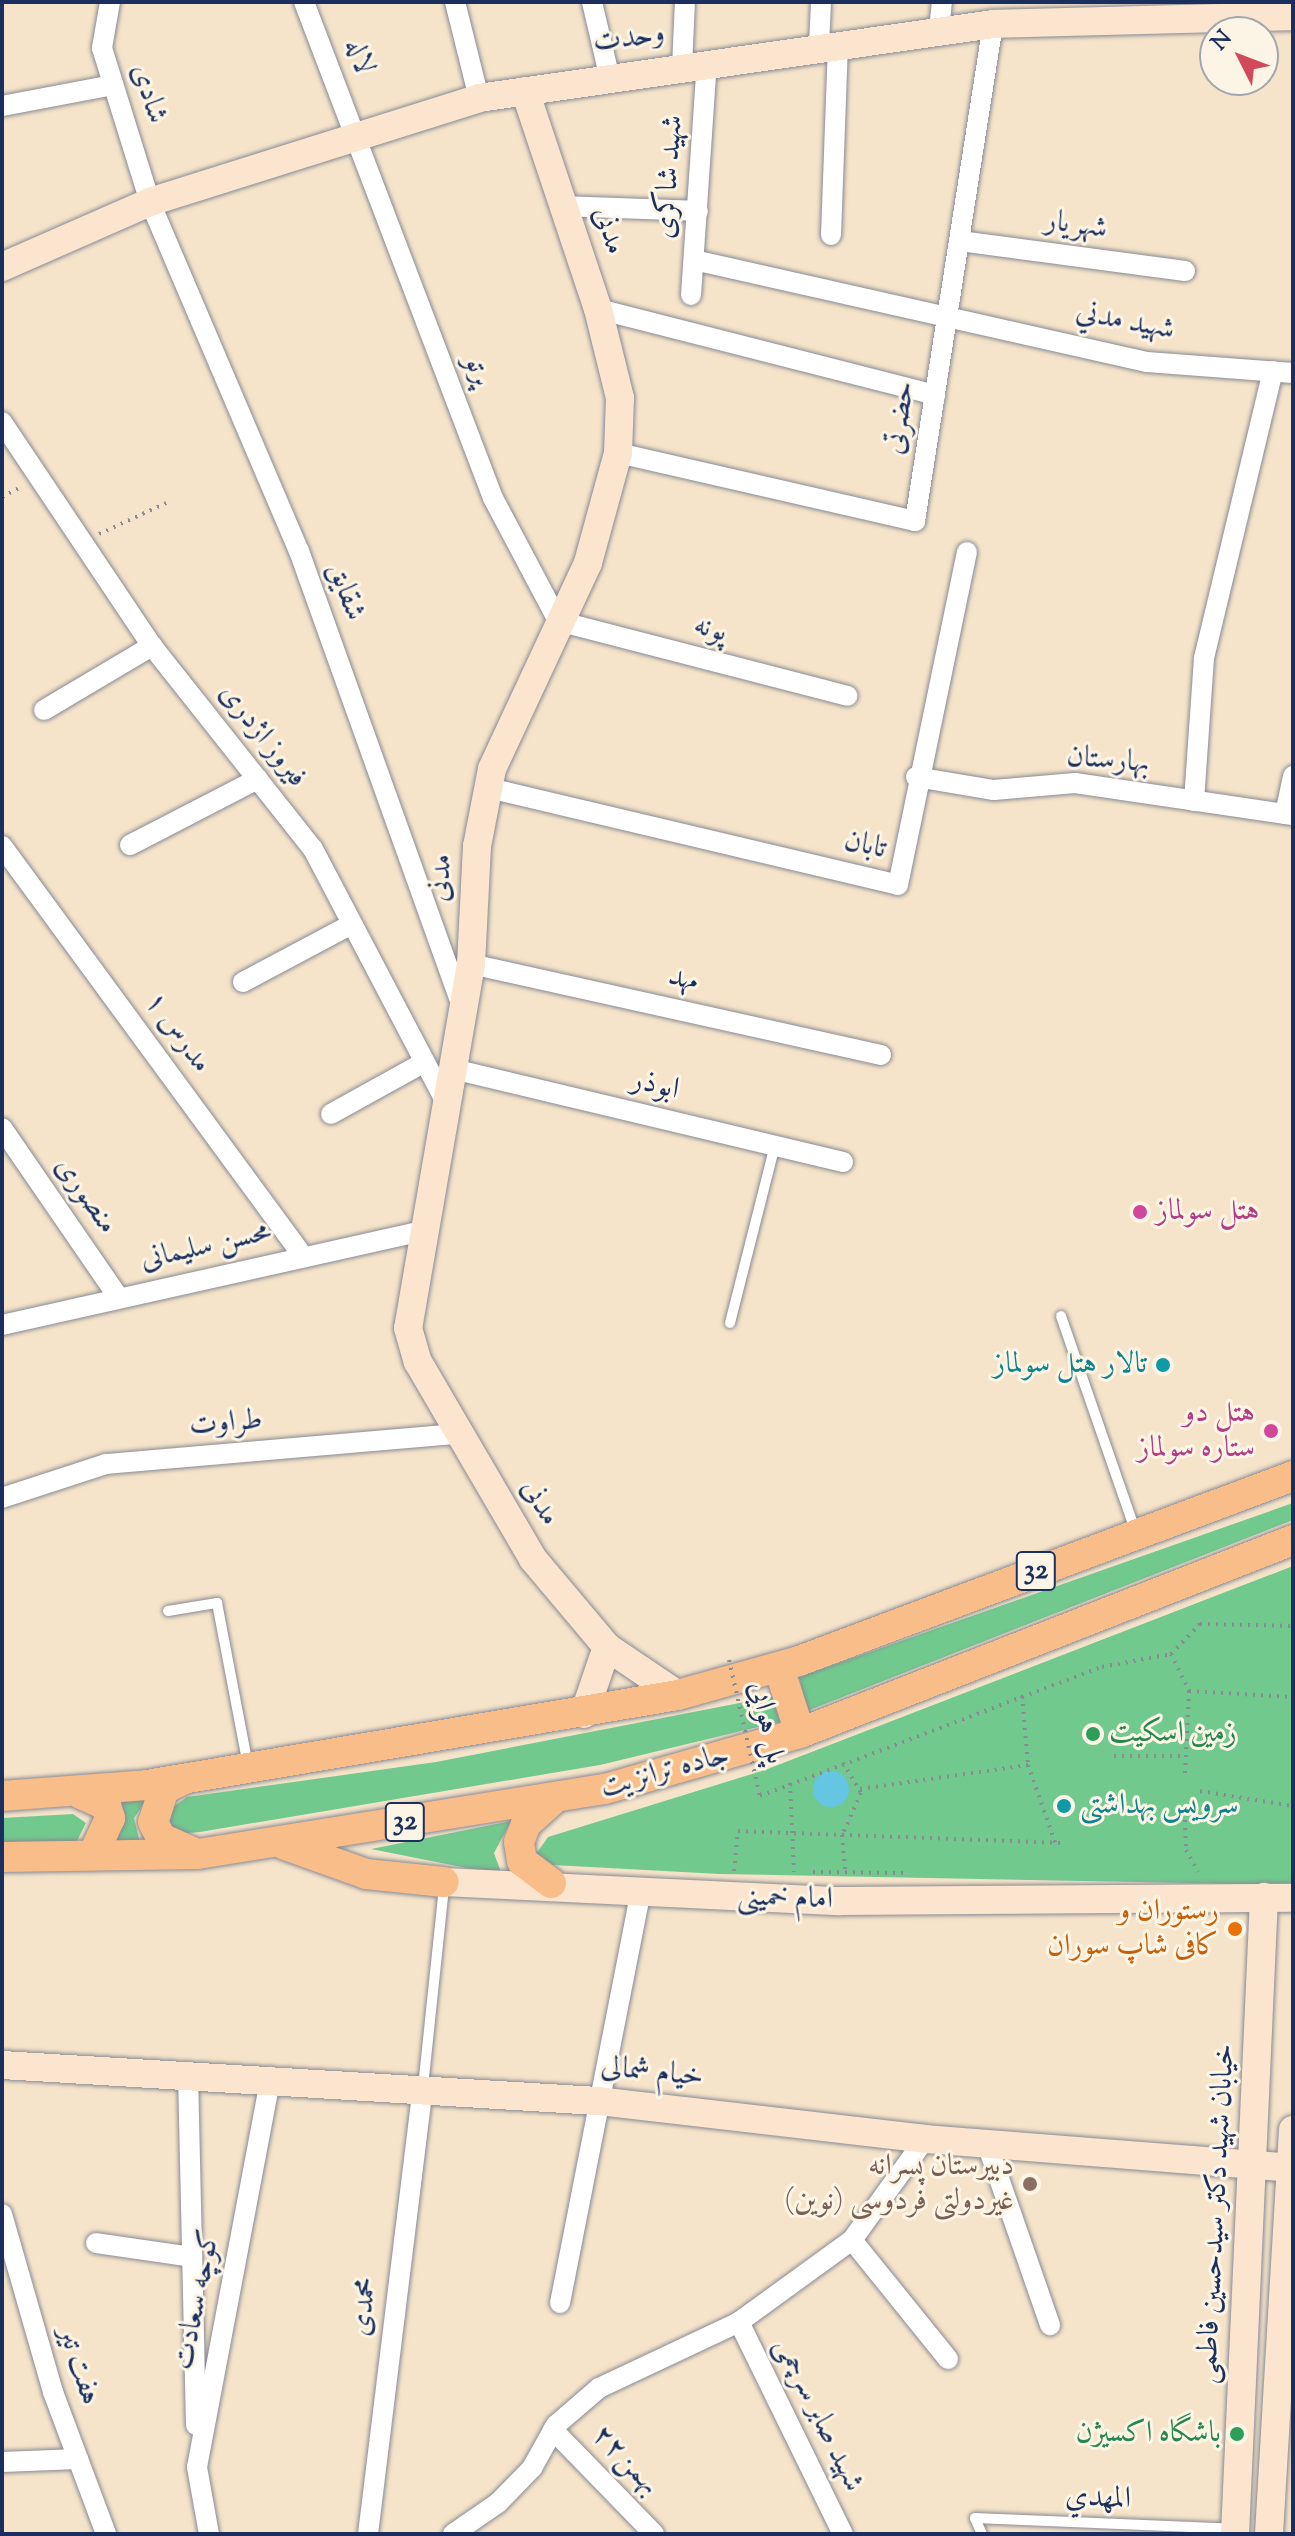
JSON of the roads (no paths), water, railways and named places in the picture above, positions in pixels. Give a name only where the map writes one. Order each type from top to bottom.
[{"type":"main road","name":"32","points":[[2,1796],[81,1794],[183,1780],[584,1714],[678,1695],[779,1668],[1293,1476]]},
{"type":"main road","name":"جاده ترانزیت","points":[[2,1857],[198,1854],[283,1844],[555,1798],[800,1733],[1293,1540]]},
{"type":"main road","points":[[779,1668],[800,1733]]},
{"type":"main road","points":[[183,1780],[164,1789],[155,1805],[155,1830],[198,1854]]},
{"type":"main road","points":[[81,1794],[106,1805],[110,1818],[93,1855]]},
{"type":"main road","points":[[551,1883],[522,1861],[519,1842],[526,1824],[555,1798]]},
{"type":"main road","name":"امام خمینی","points":[[283,1844],[366,1874],[444,1882]]},
{"type":"street","name":"شادی","points":[[110,2],[102,48],[150,202]]},
{"type":"street","name":"لاله","points":[[304,2],[356,135]]},
{"type":"street","points":[[455,2],[479,98]]},
{"type":"street","points":[[592,2],[609,75]]},
{"type":"street","name":"شهید شاکری","points":[[685,2],[695,65],[698,211],[691,295]]},
{"type":"street","points":[[821,2],[829,45],[831,235]]},
{"type":"street","name":"وحدت","points":[[2,267],[150,202],[479,98],[609,75],[829,45],[941,16],[993,24],[1293,16]]},
{"type":"street","name":"حضرتی","points":[[618,453],[915,521],[993,24]]},
{"type":"street","points":[[2,106],[113,85]]},
{"type":"street","name":"مدنی","points":[[525,91],[598,309],[620,398],[618,453],[588,563],[558,621],[489,788],[477,846],[471,964],[408,1328],[459,1434],[533,1559],[607,1647],[678,1695]]},
{"type":"street","name":"پرتو","points":[[356,135],[493,498],[558,621]]},
{"type":"street","name":"شقایق","points":[[150,202],[299,551],[463,1010]]},
{"type":"street","points":[[563,206],[698,211]]},
{"type":"street","name":"شهریار","points":[[960,241],[1185,271]]},
{"type":"street","name":"شهيد مدني","points":[[694,260],[948,314],[1147,362],[1283,372]]},
{"type":"street","points":[[598,309],[935,395]]},
{"type":"street","points":[[1194,801],[1204,658],[1283,372]]},
{"type":"street","name":"فیروز اژدری","points":[[2,422],[152,646],[313,849],[447,1104]]},
{"type":"street","name":"تابان","points":[[489,788],[898,885],[916,777],[967,552]]},
{"type":"street","name":"پونه","points":[[558,621],[847,696]]},
{"type":"street","points":[[44,710],[152,646]]},
{"type":"street","points":[[1289,814],[1293,776]]},
{"type":"street","name":"بهارستان","points":[[916,777],[994,790],[1075,783],[1289,814]]},
{"type":"street","points":[[130,845],[258,779]]},
{"type":"street","name":"مدرس ۱","points":[[2,846],[303,1256]]},
{"type":"street","points":[[243,982],[352,924]]},
{"type":"street","name":"مهد","points":[[471,964],[881,1055]]},
{"type":"street","points":[[331,1114],[425,1062]]},
{"type":"street","name":"ابوذر","points":[[453,1069],[843,1162]]},
{"type":"street","name":"منصوری","points":[[2,1128],[119,1298]]},
{"type":"street","name":"محسن سلیمانی","points":[[2,1325],[424,1231]]},
{"type":"street","name":"طراوت","points":[[2,1498],[106,1464],[459,1434]]},
{"type":"street","points":[[584,1714],[607,1647]]},
{"type":"street","name":"امام خمینی","points":[[444,1882],[551,1883],[839,1901],[1293,1898]]},
{"type":"street","points":[[560,2303],[641,1890]]},
{"type":"street","name":"خیابان شهید دکتر سیدحسین فاطمی","points":[[1236,2532],[1255,2165],[1264,1897]]},
{"type":"street","name":"خیام شمالی","points":[[2,2065],[423,2087],[598,2101],[925,2139],[1292,2168]]},
{"type":"street","points":[[188,2073],[197,2467]]},
{"type":"street","name":"کوچه سعادت","points":[[209,2534],[197,2467],[271,2077]]},
{"type":"street","name":"محمدی","points":[[368,2534],[423,2087]]},
{"type":"street","points":[[1269,2534],[1286,2360],[1293,2130]]},
{"type":"street","points":[[453,2534],[472,2527],[532,2468],[553,2430],[599,2388],[739,2322],[852,2240],[925,2139]]},
{"type":"street","points":[[987,2144],[1050,2325]]},
{"type":"street","name":"هفت تير","points":[[2,2214],[78,2459],[106,2534]]},
{"type":"street","points":[[852,2240],[948,2359]]},
{"type":"street","points":[[96,2243],[192,2257]]},
{"type":"street","name":"شهید صابر سرچمی","points":[[739,2322],[843,2534]]},
{"type":"street","name":"۲۲بهمن","points":[[553,2430],[654,2534]]},
{"type":"street","points":[[2,2462],[78,2459]]},
{"type":"lane","points":[[730,1323],[775,1145]]},
{"type":"lane","points":[[1061,1316],[1137,1533]]},
{"type":"lane","points":[[168,1611],[217,1603],[248,1768]]},
{"type":"lane","points":[[423,2087],[444,1882]]},
{"type":"lane","name":"المهدي","points":[[982,2534],[975,2518],[1236,2532]]},
{"type":"water","points":[[831,1771],[844,1776],[849,1789],[844,1802],[831,1807],[818,1802],[813,1789],[818,1776]]},
{"type":"place","name":"هتل سولماز","points":[[1140,1212]]},
{"type":"place","name":"تالار هتل سولماز","points":[[1163,1365]]},
{"type":"place","name":"هتل دو ستاره سولماز","points":[[1271,1431]]},
{"type":"place","name":"زمین اسکیت","points":[[1093,1734]]},
{"type":"place","name":"سرویس بهداشتی","points":[[1064,1806]]},
{"type":"place","name":"رستوران و کافی شاپ سوران","points":[[1235,1929]]},
{"type":"place","name":"دبیرستان پسرانه غیردولتی فردوسی (نوین)","points":[[1030,2184]]},
{"type":"place","name":"باشگاه اکسیژن","points":[[1237,2434]]}]
